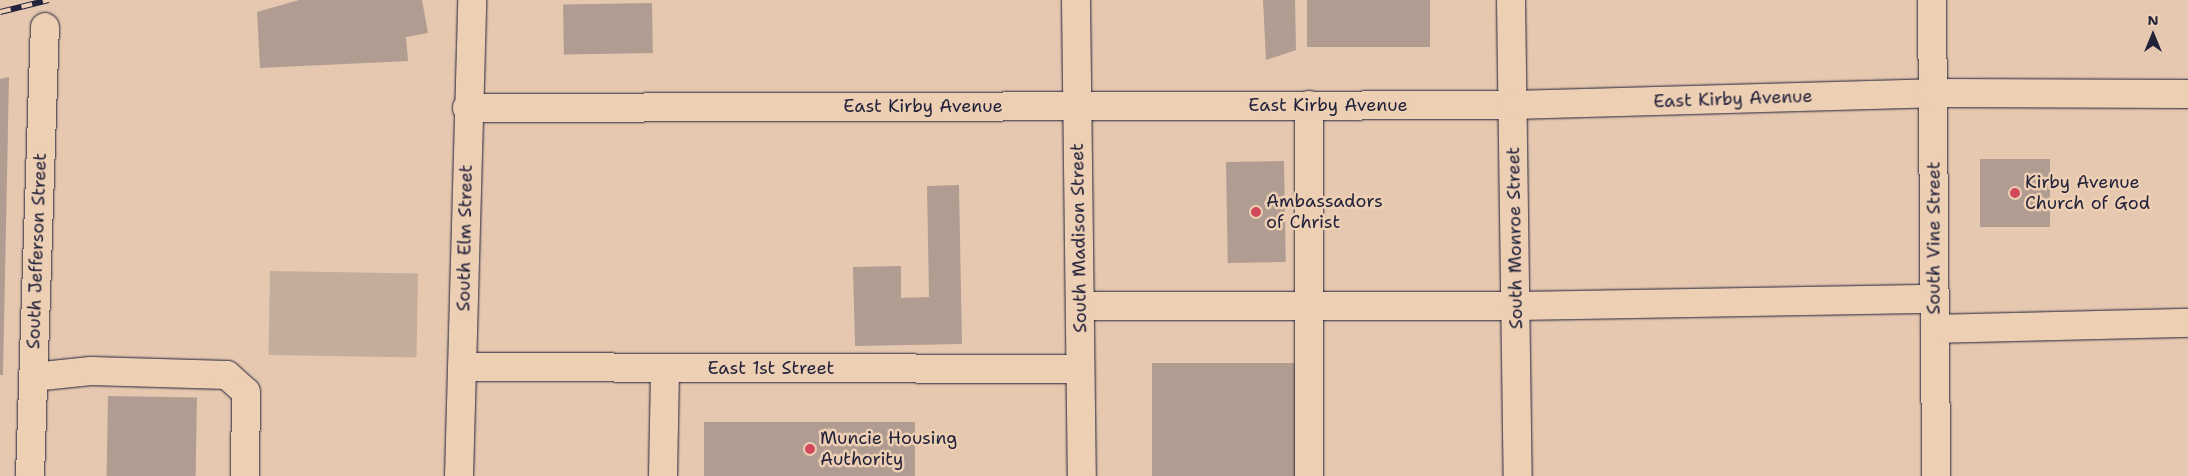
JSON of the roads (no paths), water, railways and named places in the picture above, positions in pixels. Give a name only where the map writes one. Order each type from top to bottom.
[{"type":"street","name":"South Elm Street","points":[[459,476],[467,108],[472,0]]},
{"type":"street","name":"South Madison Street","points":[[1076,0],[1082,476]]},
{"type":"street","name":"South Monroe Street","points":[[1511,0],[1518,476]]},
{"type":"street","name":"South Vine Street","points":[[1932,0],[1936,476]]},
{"type":"street","name":"South Jefferson Street","points":[[30,476],[45,26]]},
{"type":"street","name":"East Kirby Avenue","points":[[467,108],[1513,105],[1933,94],[2188,94]]},
{"type":"street","points":[[1309,105],[1307,305],[1309,476]]},
{"type":"street","points":[[1080,306],[1516,306],[1935,299]]},
{"type":"street","points":[[1935,329],[2188,323]]},
{"type":"street","name":"East 1st Street","points":[[462,368],[1080,369]]},
{"type":"street","points":[[663,476],[666,368]]},
{"type":"street","points":[[33,377],[91,370],[227,375],[246,392],[245,476]]},
{"type":"railway","points":[[0,12],[49,0]]},
{"type":"place","name":"Kirby Avenue Church of God","points":[[2015,193]]},
{"type":"place","name":"Ambassadors of Christ","points":[[1256,212]]},
{"type":"place","name":"Muncie Housing Authority","points":[[810,449]]}]
